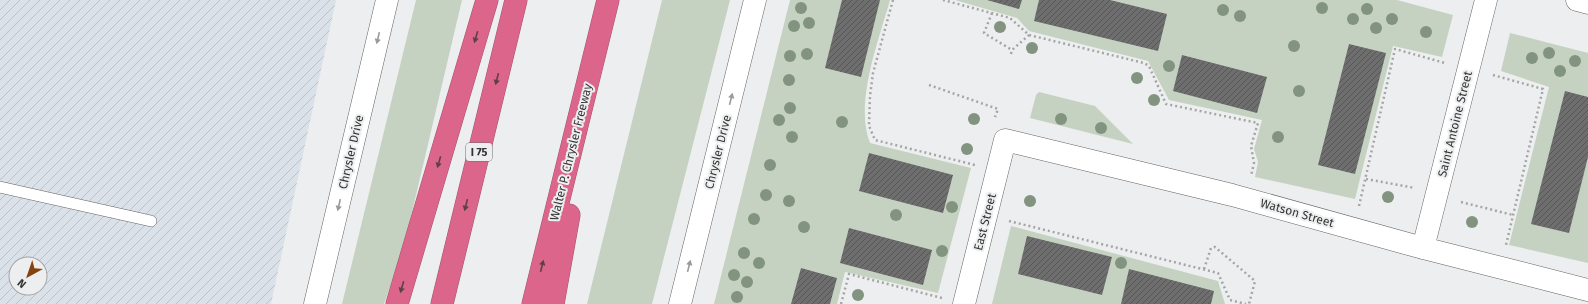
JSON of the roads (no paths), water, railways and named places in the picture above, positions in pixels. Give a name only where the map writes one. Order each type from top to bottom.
[{"type":"highway","points":[[397,304],[487,0]]},
{"type":"highway","name":"I 75","points":[[442,304],[516,0]]},
{"type":"highway","name":"Walter P. Chrysler Freeway","points":[[533,304],[608,0]]},
{"type":"highway","points":[[553,304],[602,27]]},
{"type":"street","name":"Chrysler Drive","points":[[315,304],[387,0]]},
{"type":"street","name":"Chrysler Drive","points":[[680,304],[755,0]]},
{"type":"street","name":"Saint Antoine Street","points":[[1423,248],[1486,0]]},
{"type":"street","points":[[1577,0],[1588,3]]},
{"type":"street","name":"Watson Street","points":[[1005,140],[1232,195],[1423,248],[1588,290]]},
{"type":"street","name":"East Street","points":[[964,304],[1005,140]]},
{"type":"lane","points":[[0,187],[151,221]]}]
